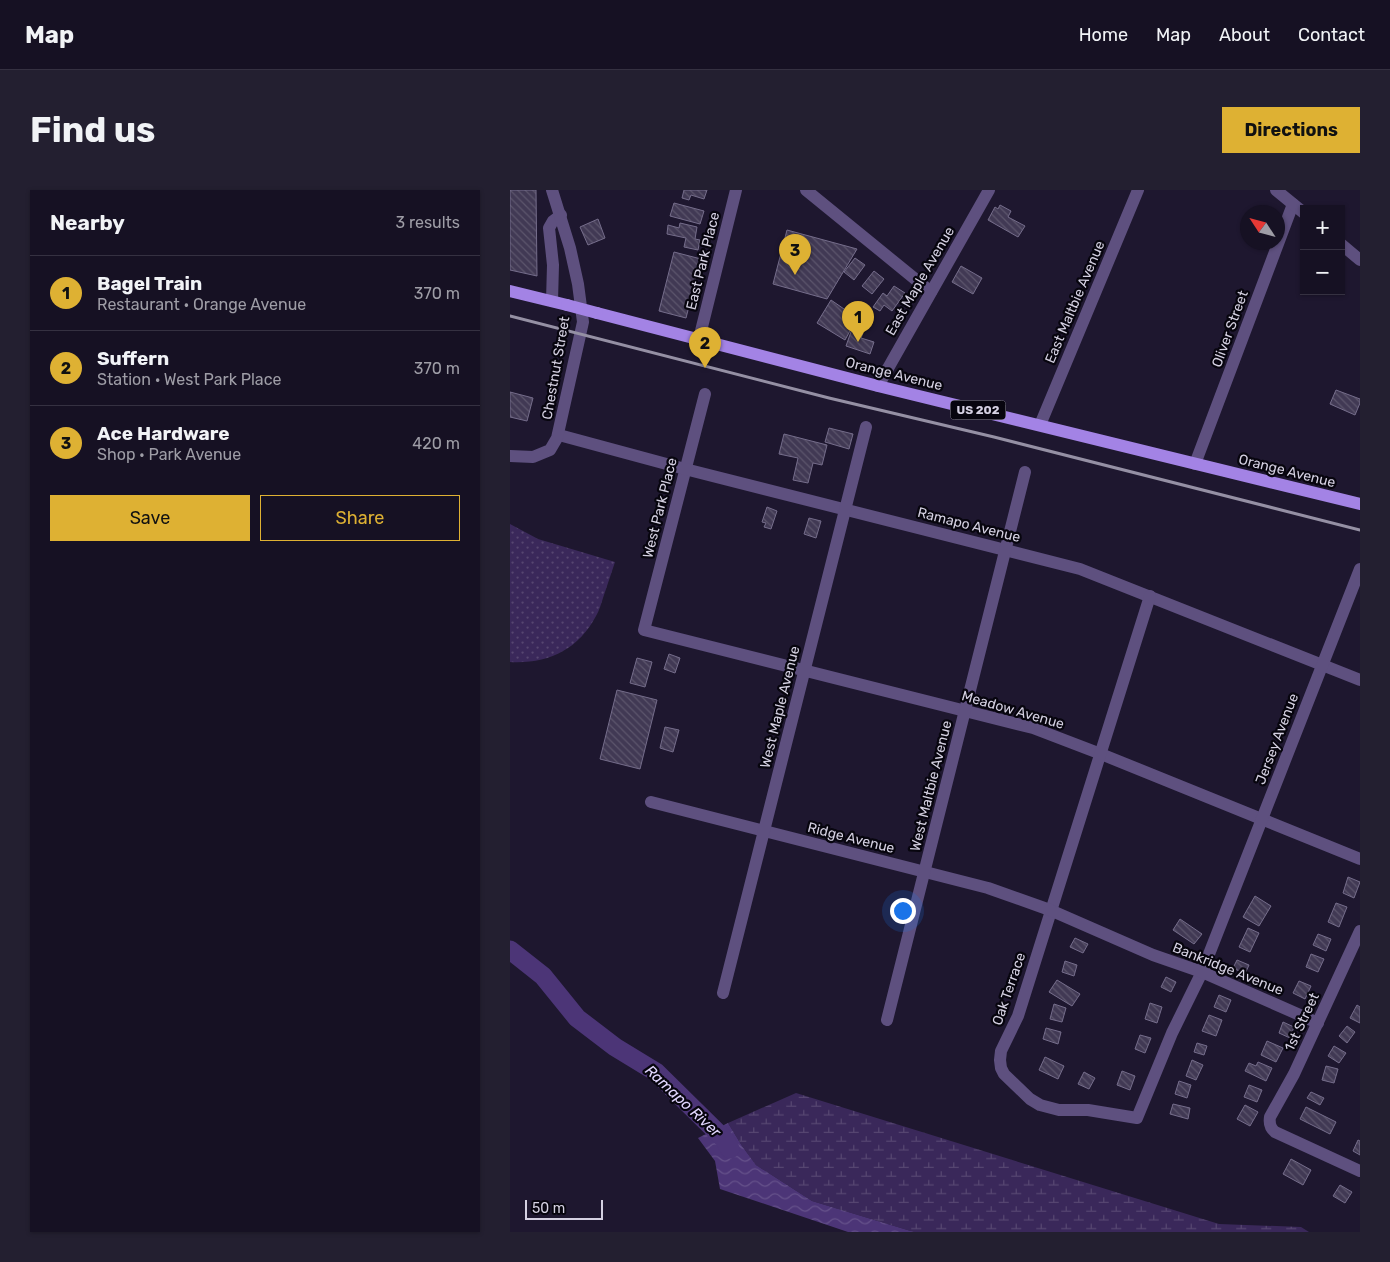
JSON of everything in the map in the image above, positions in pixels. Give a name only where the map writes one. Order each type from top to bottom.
[{"type":"main road","name":"Orange Avenue","points":[[510,291],[878,386],[1360,504]]},
{"type":"street","name":"Chestnut Street","points":[[552,190],[570,248],[583,322],[559,435]]},
{"type":"street","name":"East Park Place","points":[[699,339],[736,190]]},
{"type":"street","points":[[806,190],[931,292]]},
{"type":"street","name":"East Maple Avenue","points":[[878,386],[989,190]]},
{"type":"street","name":"East Maltbie Avenue","points":[[1040,425],[1138,190]]},
{"type":"street","points":[[1276,190],[1300,210]]},
{"type":"street","name":"Oliver Street","points":[[1195,464],[1293,204]]},
{"type":"street","points":[[552,302],[553,265],[549,228],[553,220],[561,215]]},
{"type":"street","points":[[1345,247],[1360,260]]},
{"type":"street","name":"West Park Place","points":[[644,630],[705,394]]},
{"type":"street","name":"West Maple Avenue","points":[[723,993],[866,427]]},
{"type":"street","points":[[510,456],[533,457],[550,450],[559,435]]},
{"type":"street","name":"Ramapo Avenue","points":[[559,435],[686,469],[1080,568],[1360,680]]},
{"type":"street","name":"West Maltbie Avenue","points":[[887,1020],[1026,472]]},
{"type":"street","name":"Jersey Avenue","points":[[1222,920],[1360,570]]},
{"type":"street","name":"Oak Terrace","points":[[1150,596],[1018,1016],[1001,1051],[1001,1068],[1004,1074],[1030,1099],[1040,1105],[1059,1110],[1088,1110],[1137,1118],[1172,1033],[1202,972],[1222,920]]},
{"type":"street","name":"Meadow Avenue","points":[[644,630],[1033,728],[1263,819],[1360,860]]},
{"type":"street","name":"Ridge Avenue","points":[[651,802],[988,888],[1050,910],[1153,955]]},
{"type":"street","name":"1st Street","points":[[1360,931],[1294,1074],[1270,1117],[1270,1125],[1276,1132],[1360,1171]]},
{"type":"street","name":"Bankridge Avenue","points":[[1153,955],[1202,972],[1318,1022]]},
{"type":"green space","points":[[510,524],[538,539],[615,562],[599,610],[589,628],[580,638],[571,646],[549,657],[524,662],[510,662]]},
{"type":"green space","points":[[796,1093],[1219,1224],[1301,1227],[1309,1232],[914,1232],[812,1201],[756,1165],[728,1123]]},
{"type":"water","points":[[728,1123],[756,1165],[812,1201],[914,1232],[848,1232],[720,1189],[715,1161],[698,1138]]},
{"type":"building","points":[[510,190],[536,190],[537,276],[510,270]]},
{"type":"building","points":[[684,190],[707,190],[704,199],[691,195],[689,200],[682,198]]},
{"type":"building","points":[[674,203],[704,211],[700,224],[670,216]]},
{"type":"building","points":[[1000,205],[1011,211],[1008,217],[1025,226],[1018,237],[988,220],[995,207],[998,209]]},
{"type":"building","points":[[598,219],[605,238],[588,245],[580,227]]},
{"type":"building","points":[[680,223],[697,227],[695,239],[700,240],[698,250],[684,247],[686,238],[667,234],[668,225],[679,228]]},
{"type":"building","points":[[787,230],[857,249],[827,299],[773,284]]},
{"type":"building","points":[[674,252],[701,259],[686,318],[659,311]]},
{"type":"building","points":[[855,258],[865,265],[854,280],[844,272]]},
{"type":"building","points":[[961,266],[982,278],[973,294],[952,282]]},
{"type":"building","points":[[874,271],[884,279],[872,294],[862,286]]},
{"type":"building","points":[[894,286],[905,293],[892,311],[884,305],[880,311],[873,307],[883,293],[887,296]]},
{"type":"building","points":[[831,300],[857,318],[845,340],[817,323]]},
{"type":"building","points":[[862,316],[870,319],[866,330],[857,327]]},
{"type":"building","points":[[852,329],[863,333],[861,338],[874,342],[870,354],[846,346]]},
{"type":"building","points":[[1336,390],[1360,399],[1355,415],[1330,404]]},
{"type":"building","points":[[510,392],[533,398],[527,421],[510,417]]},
{"type":"building","points":[[829,428],[853,434],[849,449],[825,442]]},
{"type":"building","points":[[784,434],[827,445],[822,465],[813,463],[808,483],[793,480],[798,458],[779,454]]},
{"type":"building","points":[[767,507],[777,511],[771,529],[764,527],[766,523],[762,522]]},
{"type":"building","points":[[809,518],[821,521],[816,538],[804,534]]},
{"type":"building","points":[[669,654],[680,658],[675,673],[664,669]]},
{"type":"building","points":[[637,658],[652,662],[645,687],[630,683]]},
{"type":"building","points":[[617,690],[657,700],[640,769],[600,759]]},
{"type":"building","points":[[665,727],[679,730],[673,752],[660,748]]},
{"type":"building","points":[[1348,877],[1360,882],[1354,898],[1343,893]]},
{"type":"building","points":[[1255,896],[1271,906],[1259,926],[1243,917]]},
{"type":"building","points":[[1336,903],[1347,907],[1339,927],[1328,922]]},
{"type":"building","points":[[1180,919],[1202,934],[1194,944],[1173,930]]},
{"type":"building","points":[[1248,928],[1259,933],[1250,952],[1239,947]]},
{"type":"building","points":[[1318,934],[1331,939],[1326,951],[1313,945]]},
{"type":"building","points":[[1075,938],[1088,944],[1083,953],[1070,947]]},
{"type":"building","points":[[1311,954],[1324,959],[1318,972],[1306,967]]},
{"type":"building","points":[[1237,960],[1249,965],[1245,974],[1233,968]]},
{"type":"building","points":[[1065,961],[1077,965],[1074,976],[1062,972]]},
{"type":"building","points":[[1166,977],[1176,982],[1171,992],[1161,987]]},
{"type":"building","points":[[1057,980],[1080,994],[1072,1006],[1049,992]]},
{"type":"building","points":[[1299,981],[1311,986],[1305,999],[1293,993]]},
{"type":"building","points":[[1219,995],[1231,1000],[1226,1012],[1214,1007]]},
{"type":"building","points":[[1150,1003],[1162,1007],[1157,1023],[1145,1019]]},
{"type":"building","points":[[1054,1004],[1066,1008],[1062,1022],[1050,1019]]},
{"type":"building","points":[[1357,1005],[1360,1007],[1360,1023],[1350,1018]]},
{"type":"building","points":[[1209,1015],[1222,1020],[1216,1036],[1202,1031]]},
{"type":"building","points":[[1283,1022],[1294,1027],[1290,1038],[1279,1033]]},
{"type":"building","points":[[1347,1026],[1355,1032],[1347,1043],[1339,1036]]},
{"type":"building","points":[[1046,1028],[1061,1032],[1058,1044],[1043,1039]]},
{"type":"building","points":[[1140,1035],[1151,1038],[1145,1053],[1135,1049]]},
{"type":"building","points":[[1267,1041],[1283,1048],[1276,1062],[1261,1055]]},
{"type":"building","points":[[1197,1043],[1207,1046],[1204,1055],[1194,1052]]},
{"type":"building","points":[[1334,1046],[1346,1053],[1339,1063],[1328,1056]]},
{"type":"building","points":[[1045,1057],[1064,1066],[1058,1079],[1039,1070]]},
{"type":"building","points":[[1192,1060],[1203,1065],[1196,1080],[1186,1076]]},
{"type":"building","points":[[1258,1062],[1272,1068],[1266,1081],[1245,1071],[1249,1063],[1256,1066]]},
{"type":"building","points":[[1326,1066],[1338,1069],[1334,1083],[1322,1080]]},
{"type":"building","points":[[1122,1071],[1135,1076],[1130,1090],[1117,1085]]},
{"type":"building","points":[[1084,1072],[1095,1078],[1089,1089],[1078,1084]]},
{"type":"building","points":[[1179,1081],[1191,1085],[1187,1098],[1175,1094]]},
{"type":"building","points":[[1249,1085],[1262,1090],[1257,1102],[1244,1097]]},
{"type":"building","points":[[1311,1092],[1324,1098],[1320,1105],[1307,1098]]},
{"type":"building","points":[[1173,1104],[1190,1108],[1188,1119],[1170,1114]]},
{"type":"building","points":[[1245,1105],[1258,1112],[1250,1126],[1237,1119]]},
{"type":"building","points":[[1306,1107],[1336,1122],[1330,1134],[1300,1119]]},
{"type":"building","points":[[1358,1140],[1360,1141],[1360,1155],[1353,1151]]},
{"type":"building","points":[[1291,1159],[1311,1170],[1303,1185],[1283,1174]]},
{"type":"building","points":[[1340,1185],[1352,1192],[1345,1203],[1333,1196]]},
{"type":"waterway","name":"Ramapo River","points":[[510,950],[543,976],[577,1018],[615,1047],[656,1072],[724,1139],[730,1149]]},
{"type":"railway","points":[[510,316],[829,398],[994,437],[1360,530]]},
{"type":"place","name":"Ace Hardware","points":[[795,275]]},
{"type":"place","name":"Bagel Train","points":[[858,342]]},
{"type":"place","name":"Suffern","points":[[705,368]]}]
